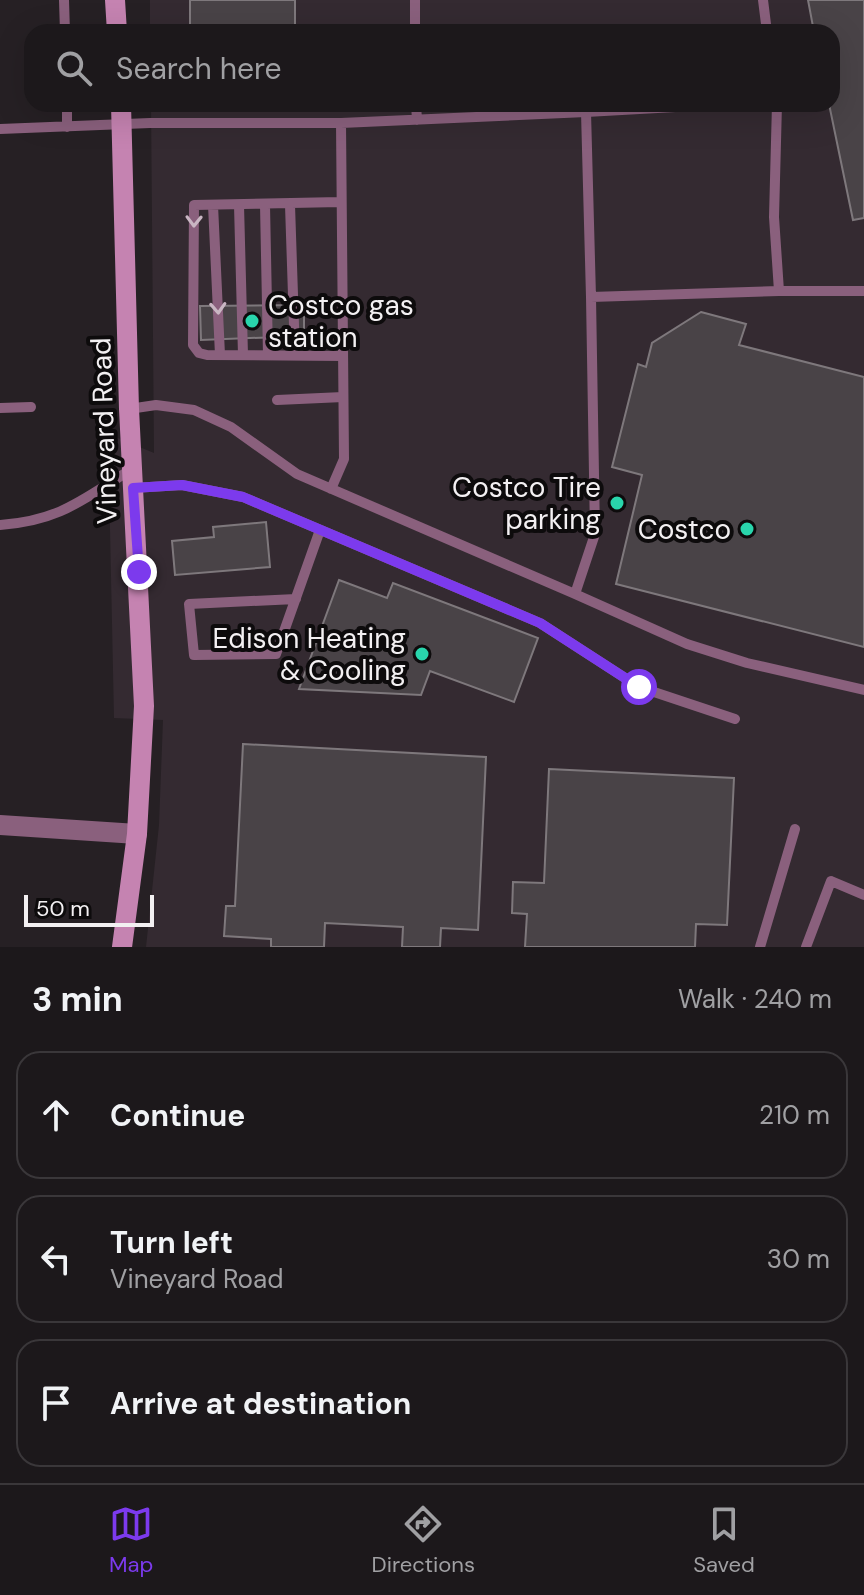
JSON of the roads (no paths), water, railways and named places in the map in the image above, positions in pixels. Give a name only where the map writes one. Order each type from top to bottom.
[{"type":"street","points":[[115,0],[116,24]]},
{"type":"street","name":"Vineyard Road","points":[[121,114],[129,409],[144,706],[137,834],[122,947]]},
{"type":"street","points":[[0,825],[137,834]]},
{"type":"lane","points":[[64,0],[65,24]]},
{"type":"lane","points":[[415,0],[415,24]]},
{"type":"lane","points":[[763,0],[766,24]]},
{"type":"lane","points":[[67,112],[67,127]]},
{"type":"lane","points":[[416,112],[417,120]]},
{"type":"lane","points":[[0,129],[67,127],[121,114],[341,123],[586,112],[595,534],[575,594]]},
{"type":"lane","points":[[777,112],[774,217],[779,291]]},
{"type":"lane","points":[[331,489],[344,459],[341,123]]},
{"type":"lane","points":[[340,202],[194,205],[193,345],[199,353],[220,355],[342,356]]},
{"type":"lane","points":[[213,205],[220,355]]},
{"type":"lane","points":[[239,205],[243,355]]},
{"type":"lane","points":[[265,205],[268,355]]},
{"type":"lane","points":[[290,205],[295,355]]},
{"type":"lane","points":[[591,297],[864,291]]},
{"type":"lane","points":[[277,400],[343,397]]},
{"type":"lane","points":[[129,409],[156,405],[194,410],[231,427],[297,474],[687,644],[747,663],[864,690]]},
{"type":"lane","points":[[0,408],[31,407]]},
{"type":"lane","points":[[0,525],[50,517],[132,479],[243,497],[540,623],[639,687],[735,719]]},
{"type":"lane","points":[[296,599],[189,604],[194,655],[276,654],[296,599],[320,530]]},
{"type":"lane","points":[[760,947],[795,829]]},
{"type":"lane","points":[[806,947],[831,881],[864,895]]},
{"type":"place","name":"Costco gas station","points":[[252,321]]},
{"type":"place","name":"Costco Tire parking","points":[[617,503]]},
{"type":"place","name":"Costco","points":[[747,529]]},
{"type":"place","name":"Edison Heating & Cooling","points":[[422,654]]}]
